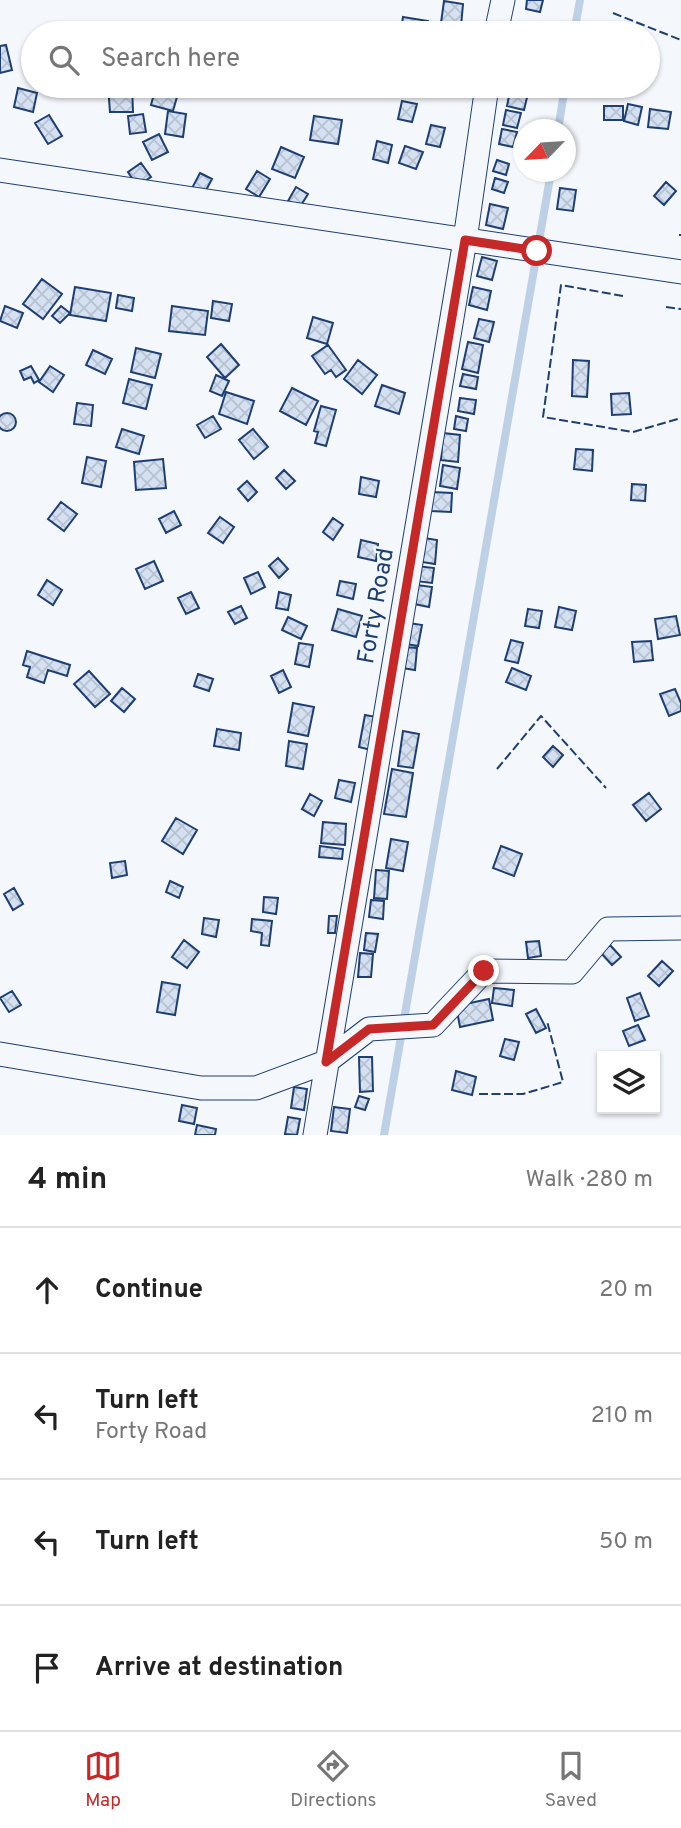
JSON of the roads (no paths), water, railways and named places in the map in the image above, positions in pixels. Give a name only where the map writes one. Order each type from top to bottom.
[{"type":"street","points":[[499,21],[503,0]]},
{"type":"street","name":"Forty Road","points":[[315,1135],[465,240],[485,98]]},
{"type":"street","points":[[0,170],[681,272]]},
{"type":"street","points":[[0,1055],[201,1088],[256,1088],[326,1062],[369,1029],[433,1025],[484,971],[572,972],[608,929],[681,928]]},
{"type":"waterway","points":[[576,21],[580,0]]},
{"type":"waterway","points":[[560,119],[563,98]]},
{"type":"waterway","points":[[384,1135],[549,182]]}]
